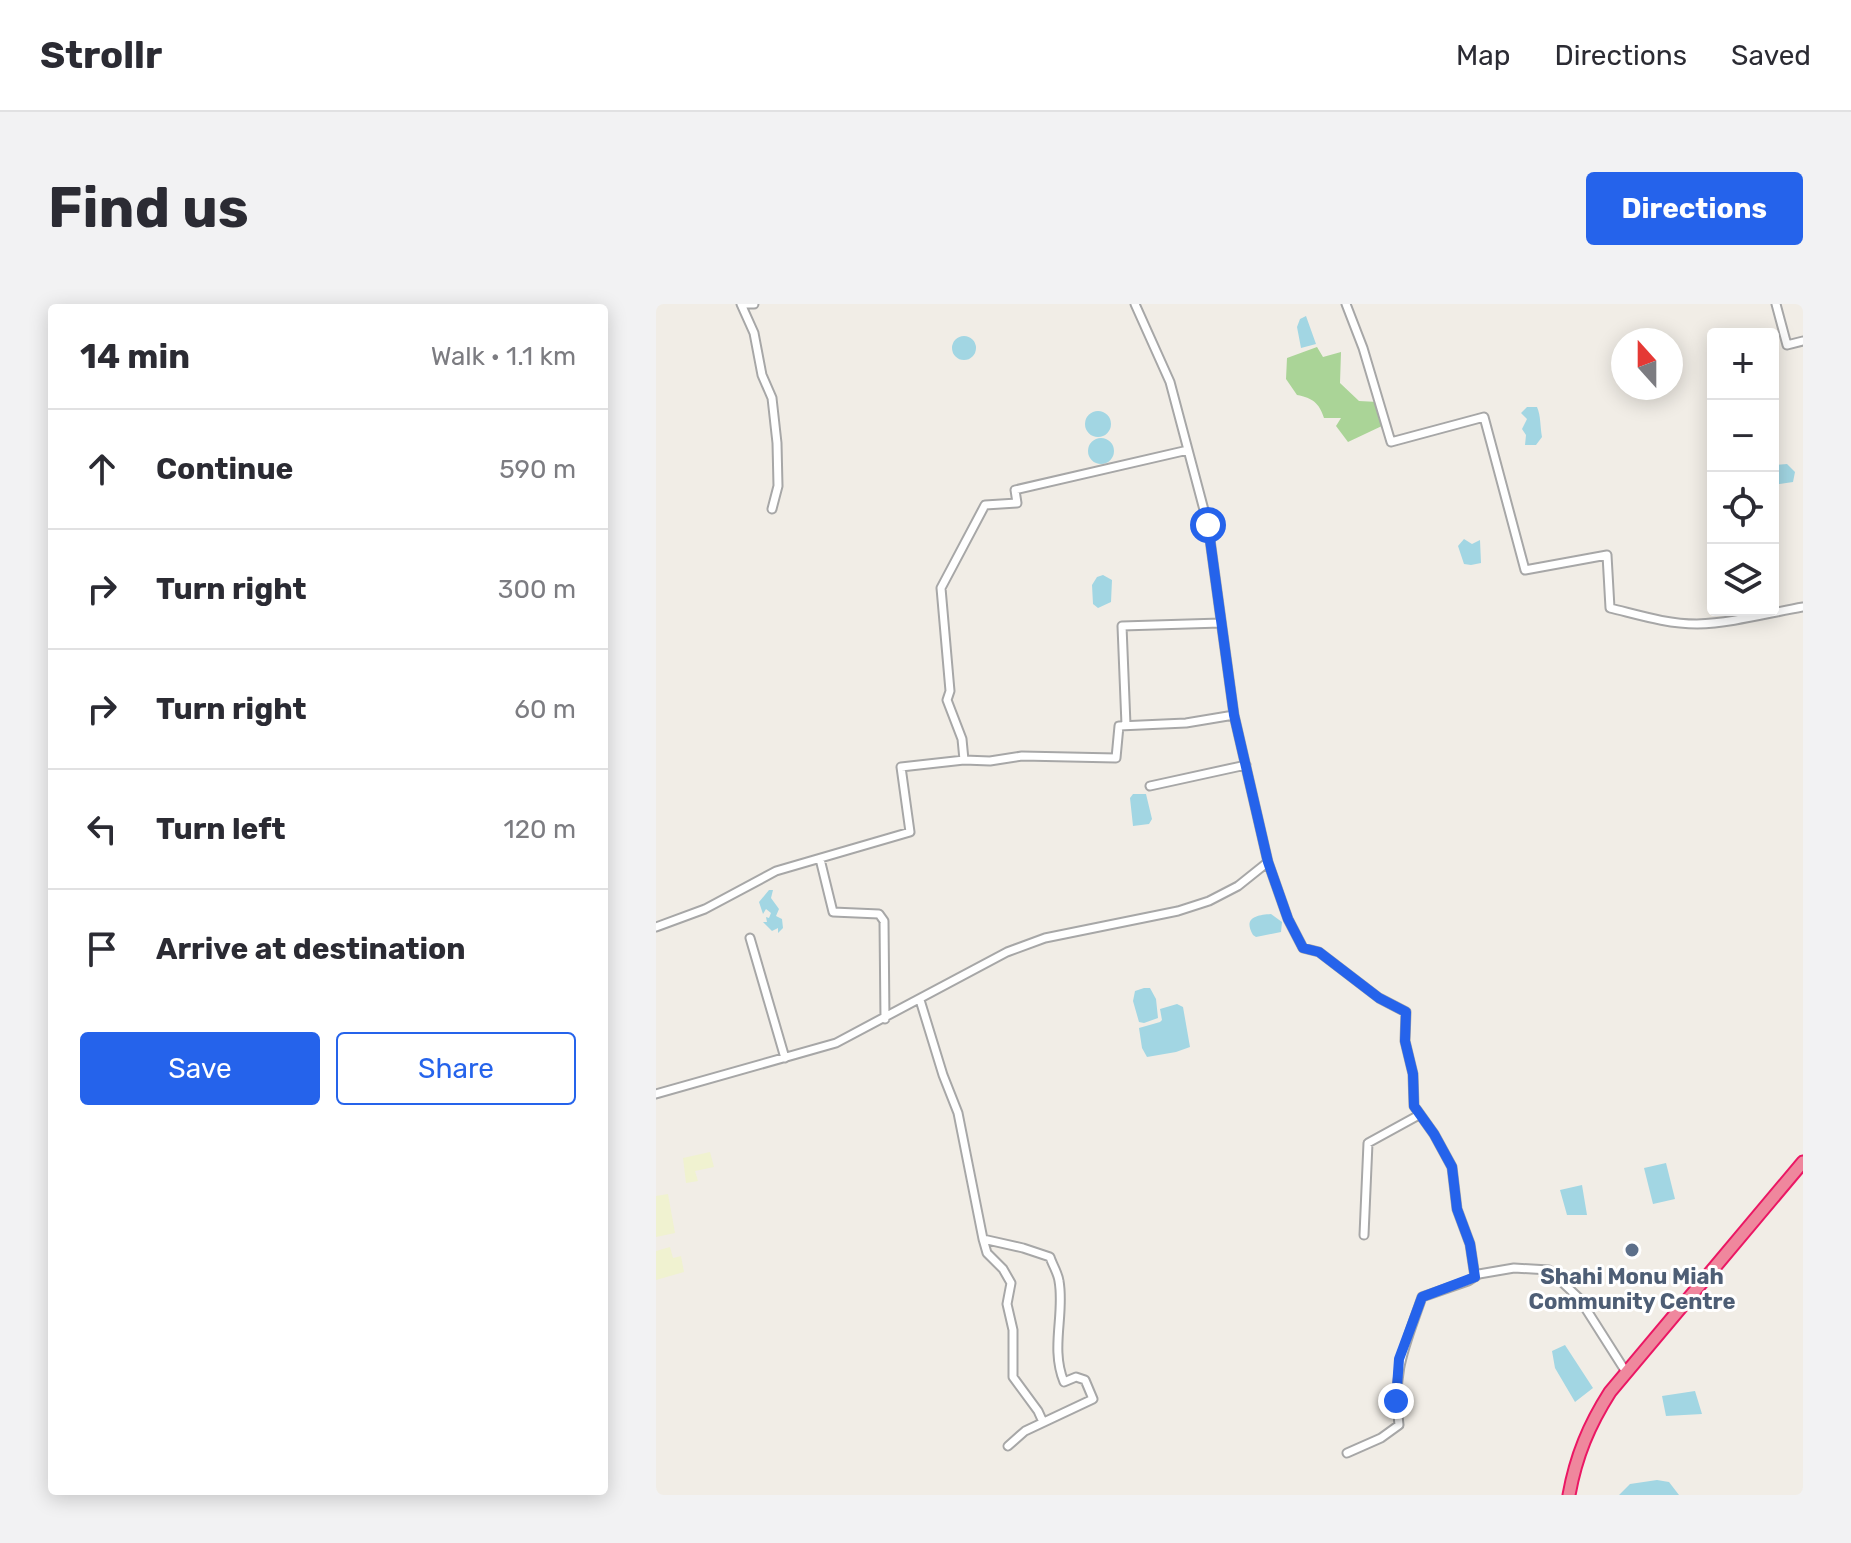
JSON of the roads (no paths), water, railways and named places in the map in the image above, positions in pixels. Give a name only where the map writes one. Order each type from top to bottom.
[{"type":"highway","points":[[1569,1495],[1580,1448],[1591,1421],[1626,1372],[1803,1162]]},
{"type":"street","points":[[754,304],[744,304],[754,333],[762,375],[772,398],[777,443],[778,486],[772,509]]},
{"type":"street","points":[[1135,304],[1170,382],[1208,525],[1234,715],[1268,862],[1288,919],[1303,948],[1319,952],[1379,998],[1406,1012],[1405,1041],[1413,1074],[1414,1106],[1452,1167],[1457,1209],[1470,1244],[1475,1277]]},
{"type":"street","points":[[1346,304],[1363,348],[1391,442],[1484,417],[1525,570],[1607,555],[1610,608],[1656,620],[1694,624],[1725,622],[1803,607]]},
{"type":"street","points":[[1776,304],[1787,345],[1803,341]]},
{"type":"street","points":[[964,760],[962,739],[947,700],[950,691],[941,588],[985,505],[1017,503],[1015,490],[1188,450]]},
{"type":"street","points":[[1126,725],[1122,626],[1221,623]]},
{"type":"street","points":[[656,927],[705,909],[776,871],[910,832],[901,767],[1022,756],[1116,758],[1119,726],[1186,723],[1234,715]]},
{"type":"street","points":[[1150,786],[1246,765]]},
{"type":"street","points":[[820,859],[833,912],[879,914],[884,921],[885,1019]]},
{"type":"street","points":[[656,1094],[836,1043],[1007,952],[1045,938],[1151,917],[1209,901],[1238,886],[1268,862]]},
{"type":"street","points":[[750,938],[785,1058]]},
{"type":"street","points":[[920,1000],[958,1113],[987,1253],[1003,1269],[1011,1283],[1007,1304],[1013,1330],[1013,1377],[1043,1422]]},
{"type":"street","points":[[1364,1235],[1368,1143],[1419,1115]]},
{"type":"street","points":[[983,1239],[1050,1257],[1059,1280],[1059,1369],[1064,1382],[1076,1377],[1085,1380],[1093,1399],[1025,1431],[1008,1446]]},
{"type":"street","points":[[1347,1453],[1381,1438],[1399,1425],[1396,1401],[1399,1359],[1422,1297],[1475,1277],[1514,1268],[1549,1270],[1579,1298],[1626,1372]]},
{"type":"water","points":[[1306,316],[1316,344],[1301,348],[1297,327],[1300,319]]},
{"type":"water","points":[[964,336],[973,339],[976,348],[973,357],[964,360],[955,357],[952,348],[955,339]]},
{"type":"water","points":[[1527,407],[1537,407],[1539,414],[1542,437],[1536,445],[1525,445],[1526,435],[1522,429],[1527,419],[1521,413]]},
{"type":"water","points":[[1098,411],[1107,415],[1111,424],[1107,433],[1098,437],[1089,433],[1085,424],[1089,415]]},
{"type":"water","points":[[1101,438],[1110,442],[1114,451],[1110,460],[1101,464],[1092,460],[1088,451],[1092,442]]},
{"type":"water","points":[[1787,464],[1795,472],[1793,482],[1779,484],[1779,465]]},
{"type":"water","points":[[1464,539],[1472,544],[1480,540],[1481,563],[1464,564],[1458,546]]},
{"type":"water","points":[[1103,575],[1112,580],[1111,602],[1098,608],[1093,604],[1092,585],[1097,577]]},
{"type":"water","points":[[1133,794],[1146,794],[1152,819],[1149,824],[1133,826],[1130,798]]},
{"type":"water","points":[[769,890],[773,890],[771,898],[779,909],[776,916],[782,919],[783,928],[778,933],[778,928],[772,931],[763,922],[767,922],[766,917],[769,918],[771,913],[766,909],[763,914],[759,902]]},
{"type":"water","points":[[1271,914],[1282,922],[1281,932],[1253,935],[1250,921]]},
{"type":"water","points":[[1150,988],[1156,999],[1158,1018],[1144,1023],[1139,1022],[1133,1001],[1135,991]]},
{"type":"water","points":[[1177,1004],[1183,1007],[1190,1047],[1147,1057],[1142,1048],[1139,1028],[1160,1022],[1160,1009]]},
{"type":"water","points":[[1666,1163],[1675,1199],[1653,1204],[1644,1168]]},
{"type":"water","points":[[1582,1185],[1587,1215],[1567,1215],[1560,1190]]},
{"type":"water","points":[[1565,1345],[1593,1388],[1575,1402],[1555,1368],[1552,1351]]},
{"type":"water","points":[[1695,1391],[1702,1414],[1666,1416],[1662,1396]]},
{"type":"water","points":[[1657,1480],[1669,1482],[1679,1495],[1619,1495],[1630,1484]]},
{"type":"place","name":"Shahi Monu Miah Community Centre","points":[[1632,1250]]}]
